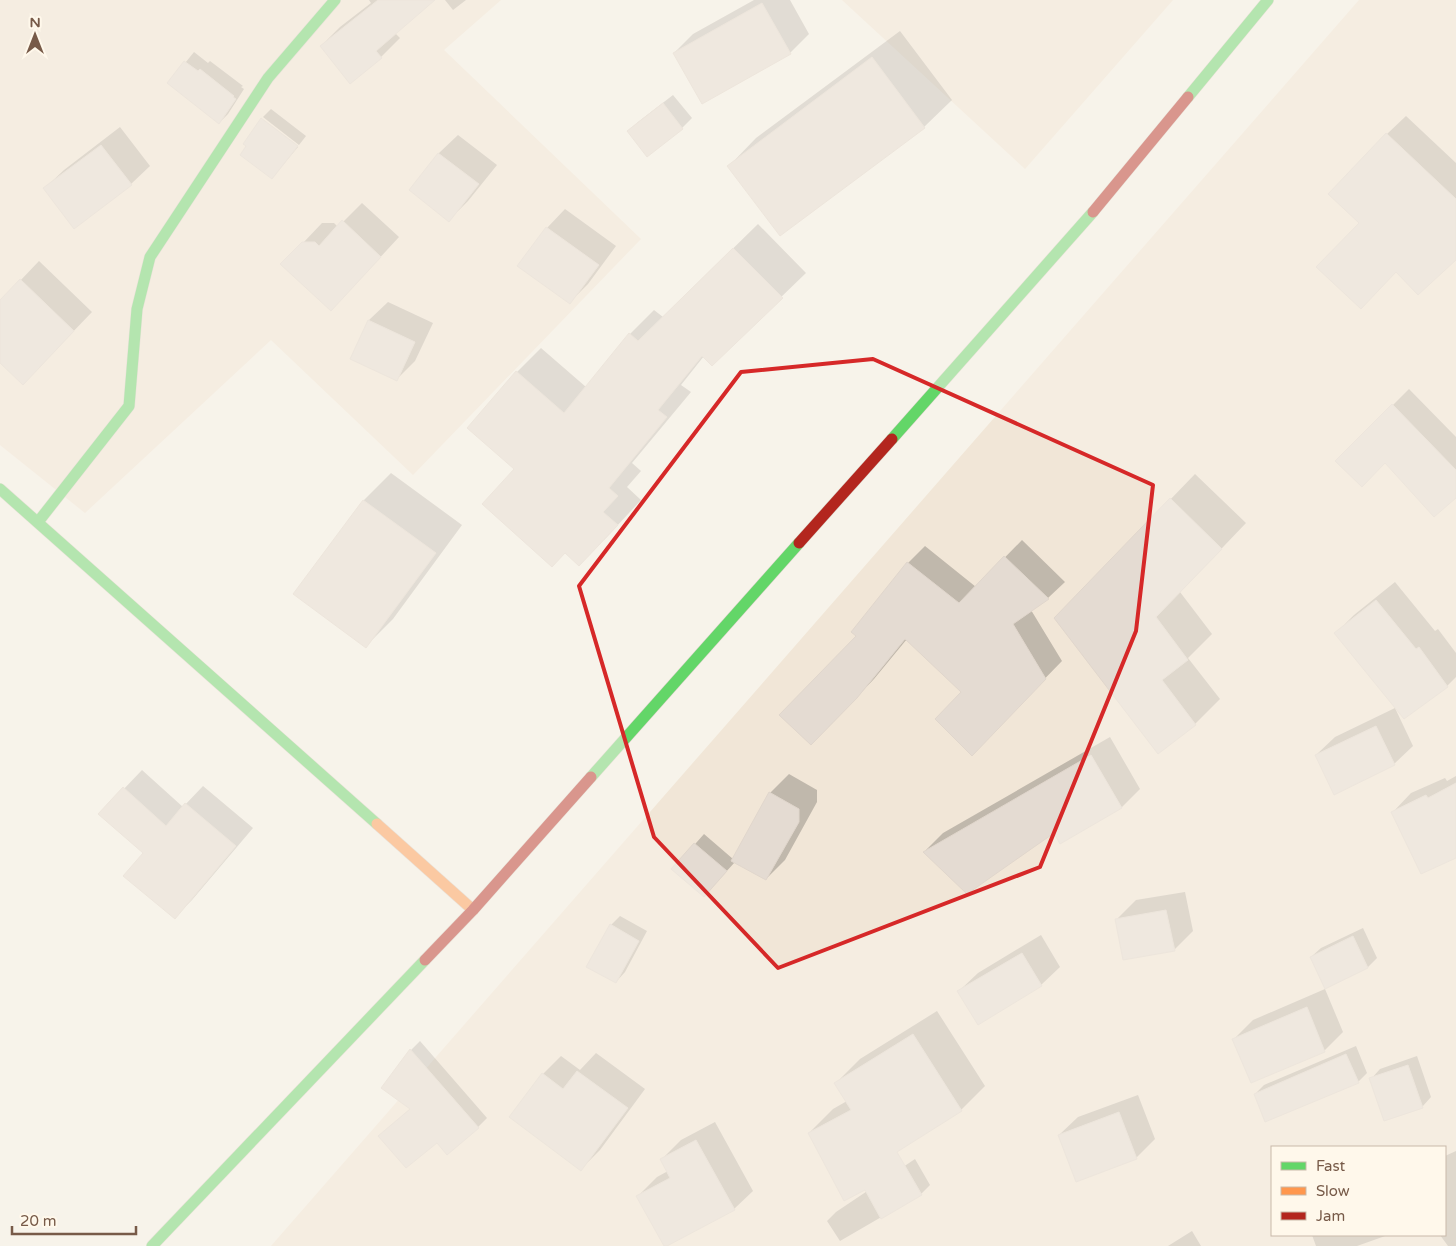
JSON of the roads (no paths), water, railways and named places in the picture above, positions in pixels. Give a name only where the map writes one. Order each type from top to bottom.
[{"type":"main road","points":[[38,522],[128,406],[138,309],[150,257],[268,78],[335,0]]},
{"type":"main road","points":[[152,1246],[473,910],[1099,205],[1268,0]]},
{"type":"main road","points":[[0,489],[473,910]]}]
